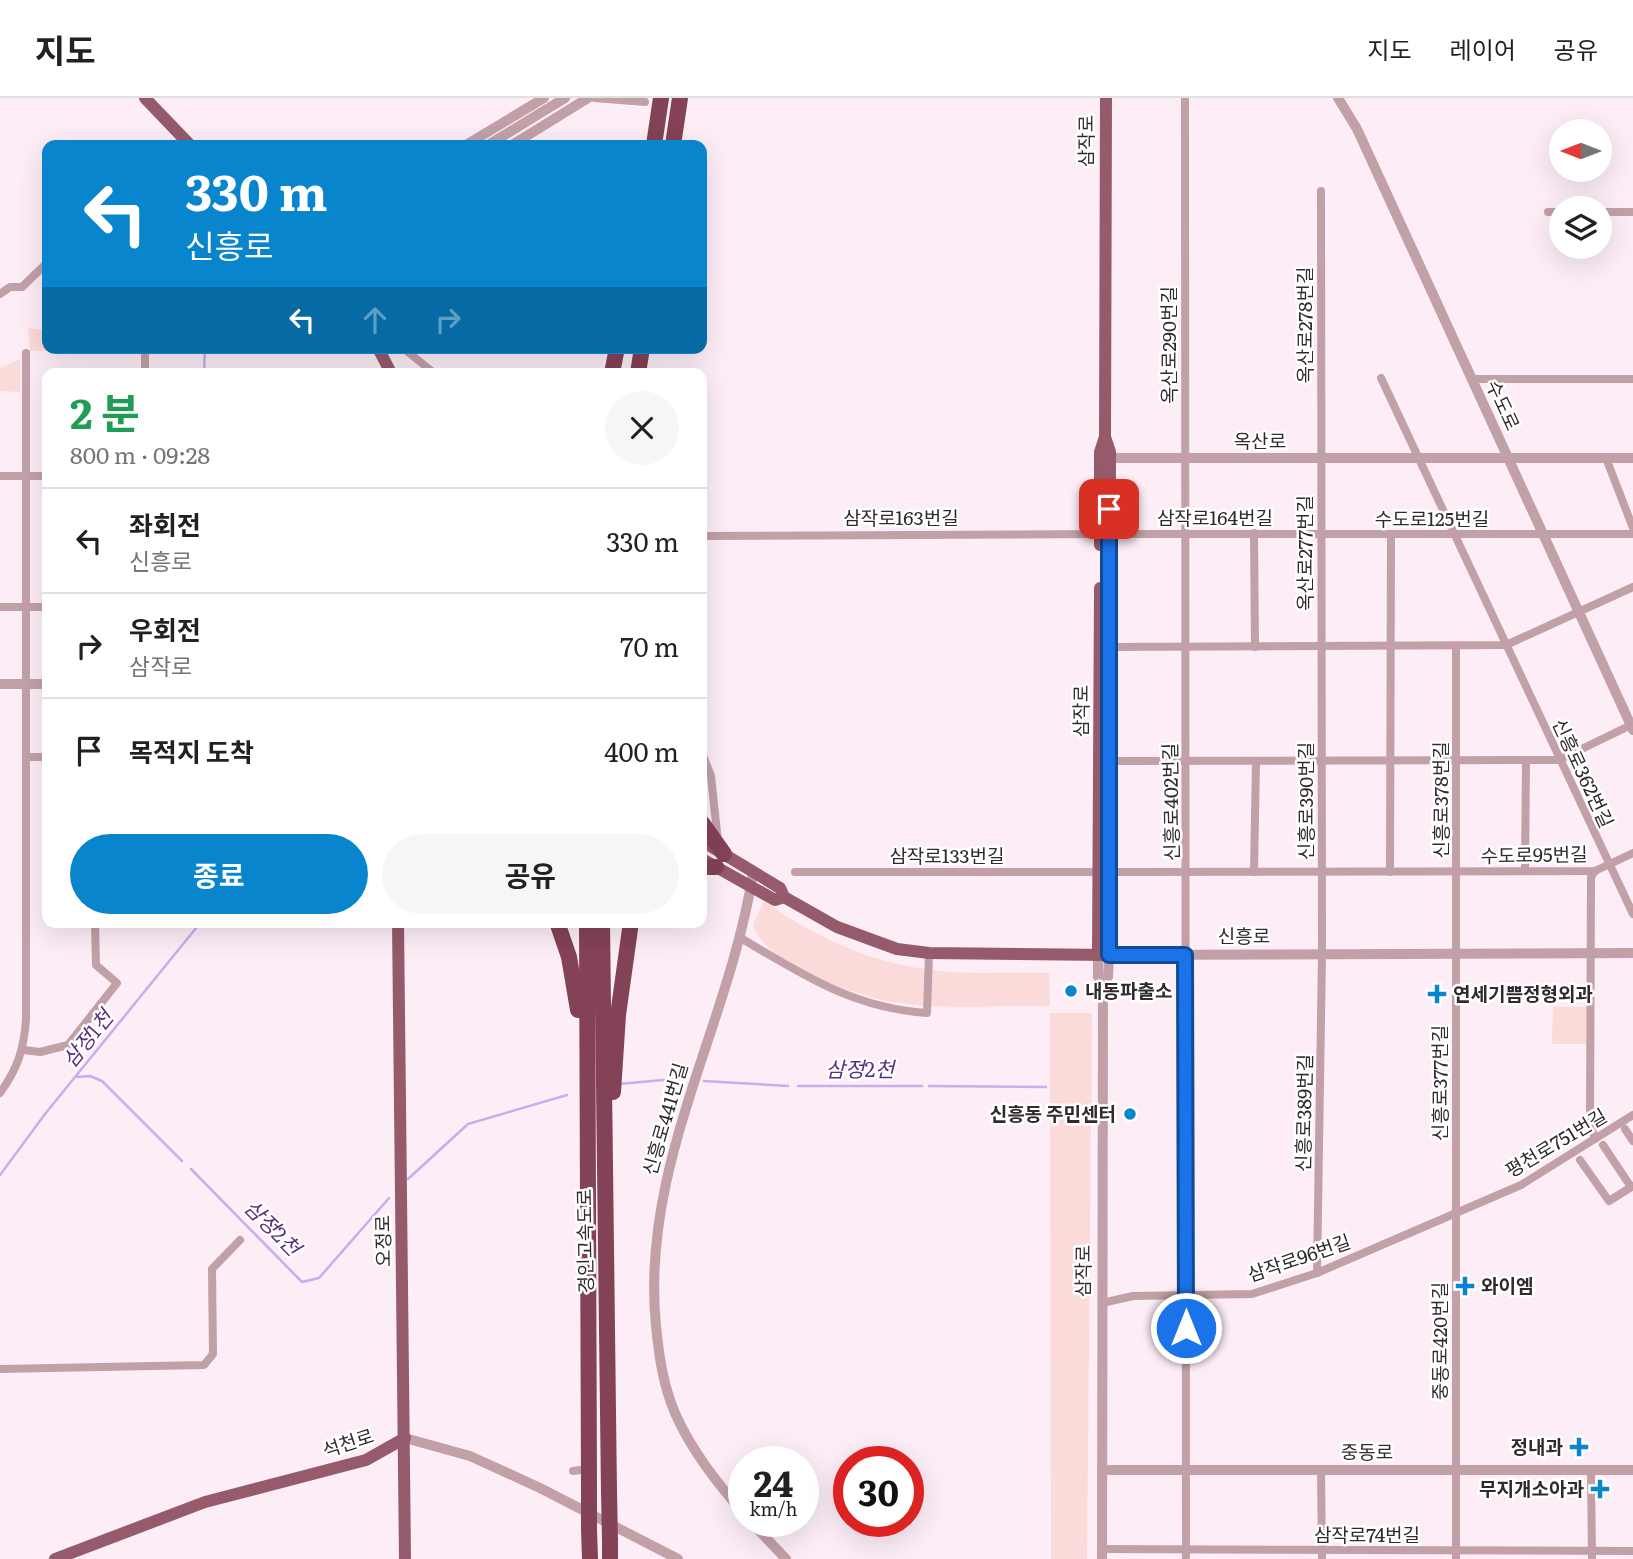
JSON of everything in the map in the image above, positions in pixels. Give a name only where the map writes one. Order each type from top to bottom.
[{"type":"highway","points":[[655,140],[661,98]]},
{"type":"highway","points":[[674,140],[680,98]]},
{"type":"highway","points":[[559,928],[569,957],[585,1078]]},
{"type":"highway","name":"경인고속도로","points":[[587,928],[581,1475],[590,1559]]},
{"type":"highway","name":"경인고속도로","points":[[602,928],[610,1559]]},
{"type":"highway","points":[[605,1192],[618,1015],[630,928]]},
{"type":"main road","points":[[145,98],[185,140]]},
{"type":"main road","name":"삼작로","points":[[1103,955],[1106,98]]},
{"type":"main road","name":"삼작로","points":[[1105,534],[1108,647],[1105,761]]},
{"type":"main road","name":"신흥로","points":[[711,855],[780,888],[784,897],[837,927],[897,949],[929,953],[1103,955]]},
{"type":"main road","name":"신흥로","points":[[711,855],[751,887],[775,900],[784,897]]},
{"type":"main road","name":"오정로","points":[[398,928],[405,1559]]},
{"type":"main road","name":"석천로","points":[[55,1559],[205,1502],[366,1460],[405,1438]]},
{"type":"street","points":[[474,140],[544,98]]},
{"type":"street","points":[[496,140],[565,98]]},
{"type":"street","name":"옥산로290번길","points":[[1185,98],[1185,533]]},
{"type":"street","name":"수도로","points":[[1338,98],[1357,129],[1632,726]]},
{"type":"street","points":[[521,140],[591,100],[645,102]]},
{"type":"street","name":"옥산로278번길","points":[[1321,191],[1321,459]]},
{"type":"street","points":[[1612,212],[1633,212]]},
{"type":"street","points":[[0,294],[10,287],[22,287],[42,267]]},
{"type":"street","points":[[0,1093],[15,1073],[24,1050],[27,757],[26,353]]},
{"type":"street","points":[[410,354],[428,368]]},
{"type":"street","points":[[1381,378],[1419,459]]},
{"type":"street","points":[[1472,379],[1633,379]]},
{"type":"street","name":"옥산로","points":[[1105,458],[1633,458]]},
{"type":"street","points":[[1606,458],[1633,528]]},
{"type":"street","name":"옥산로277번길","points":[[1321,459],[1321,647]]},
{"type":"street","name":"신흥로362번길","points":[[1419,459],[1633,914]]},
{"type":"street","points":[[0,476],[42,476]]},
{"type":"street","name":"신흥로402번길","points":[[1185,533],[1188,872],[1188,944],[1185,955],[1186,1555]]},
{"type":"street","points":[[1254,533],[1255,647]]},
{"type":"street","name":"삼작로164번길","points":[[1105,534],[1321,534]]},
{"type":"street","name":"삼작로163번길","points":[[707,536],[1105,534]]},
{"type":"street","name":"수도로125번길","points":[[1321,534],[1633,534]]},
{"type":"street","points":[[1390,872],[1391,534]]},
{"type":"street","points":[[1108,647],[1506,645],[1633,587]]},
{"type":"street","points":[[0,607],[42,607]]},
{"type":"street","name":"신흥로390번길","points":[[1321,647],[1322,955]]},
{"type":"street","name":"신흥로378번길","points":[[1456,647],[1457,954]]},
{"type":"street","points":[[0,684],[42,684]]},
{"type":"street","points":[[1105,761],[1559,760],[1632,726]]},
{"type":"street","points":[[27,757],[42,757]]},
{"type":"street","points":[[1525,871],[1526,760]]},
{"type":"street","points":[[1254,872],[1256,761]]},
{"type":"street","points":[[707,766],[711,776],[711,855]]},
{"type":"street","name":"수도로95번길","points":[[1188,872],[1595,871],[1633,853]]},
{"type":"street","points":[[1595,871],[1591,877],[1590,1122],[1595,1139]]},
{"type":"street","name":"삼작로133번길","points":[[795,872],[1188,872]]},
{"type":"street","name":"신흥로441번길","points":[[728,1493],[692,1445],[675,1414],[660,1368],[653,1303],[654,1236],[660,1205],[739,937],[753,873]]},
{"type":"street","points":[[24,1050],[40,1052],[68,1045],[117,983],[96,965],[95,928]]},
{"type":"street","points":[[739,937],[797,973],[847,997],[884,1008],[927,1013],[929,953]]},
{"type":"street","name":"신흥로","points":[[1103,955],[1633,953]]},
{"type":"street","name":"신흥로377번길","points":[[1456,1212],[1457,954]]},
{"type":"street","name":"삼작로","points":[[1101,1554],[1103,984],[1098,977],[1103,955]]},
{"type":"street","name":"신흥로389번길","points":[[1317,1273],[1322,955]]},
{"type":"street","name":"평천로751번길","points":[[1456,1212],[1521,1185],[1633,1115]]},
{"type":"street","points":[[1625,1129],[1633,1141]]},
{"type":"street","points":[[1580,1160],[1609,1202],[1632,1187],[1603,1146]]},
{"type":"street","name":"삼작로96번길","points":[[1102,1303],[1133,1296],[1252,1294],[1317,1273],[1456,1212]]},
{"type":"street","name":"중동로420번길","points":[[1456,1212],[1456,1555]]},
{"type":"street","points":[[0,1369],[204,1365],[213,1354],[212,1269],[240,1240]]},
{"type":"street","points":[[405,1438],[470,1456],[540,1488],[678,1559]]},
{"type":"street","name":"중동로","points":[[1101,1470],[1633,1470]]},
{"type":"street","points":[[1321,1470],[1322,1555]]},
{"type":"street","points":[[1591,1470],[1592,1555]]},
{"type":"street","points":[[765,1537],[786,1559]]},
{"type":"street","name":"삼작로74번길","points":[[1101,1554],[1592,1555],[1633,1551]]},
{"type":"shaded area","points":[[28,328],[42,330],[42,351],[30,351]]},
{"type":"shaded area","points":[[20,359],[20,392],[0,391],[0,368]]},
{"type":"shaded area","points":[[764,901],[822,937],[886,961],[945,972],[1049,973],[1050,1006],[948,1007],[908,1004],[871,997],[831,984],[791,965],[761,940],[753,925]]},
{"type":"shaded area","points":[[1553,1007],[1591,1007],[1591,1044],[1552,1044]]},
{"type":"shaded area","points":[[1050,1013],[1092,1013],[1087,1559],[1051,1559]]},
{"type":"waterway","name":"삼정1천","points":[[204,368],[205,354]]},
{"type":"waterway","name":"삼정1천","points":[[0,1175],[45,1114],[196,928]]},
{"type":"waterway","name":"삼정2천","points":[[77,1077],[90,1076],[102,1081],[182,1161]]},
{"type":"waterway","name":"삼정2천","points":[[619,1084],[685,1078]]},
{"type":"waterway","name":"삼정2천","points":[[704,1081],[788,1086]]},
{"type":"waterway","name":"삼정2천","points":[[798,1086],[922,1086]]},
{"type":"waterway","name":"삼정2천","points":[[929,1086],[1046,1087]]},
{"type":"waterway","name":"삼정2천","points":[[408,1179],[468,1124],[567,1095]]},
{"type":"waterway","name":"삼정2천","points":[[191,1169],[302,1282],[319,1278],[389,1198]]},
{"type":"place","name":"내동파출소","points":[[1071,991]]},
{"type":"place","name":"연세기쁨정형외과","points":[[1437,994]]},
{"type":"place","name":"신흥동 주민센터","points":[[1130,1114]]},
{"type":"place","name":"와이엠","points":[[1465,1286]]},
{"type":"place","name":"정내과","points":[[1579,1447]]},
{"type":"place","name":"무지개소아과","points":[[1600,1489]]},
{"type":"route","points":[[1109,509],[1109,955],[1185,955],[1186,1328]]}]
